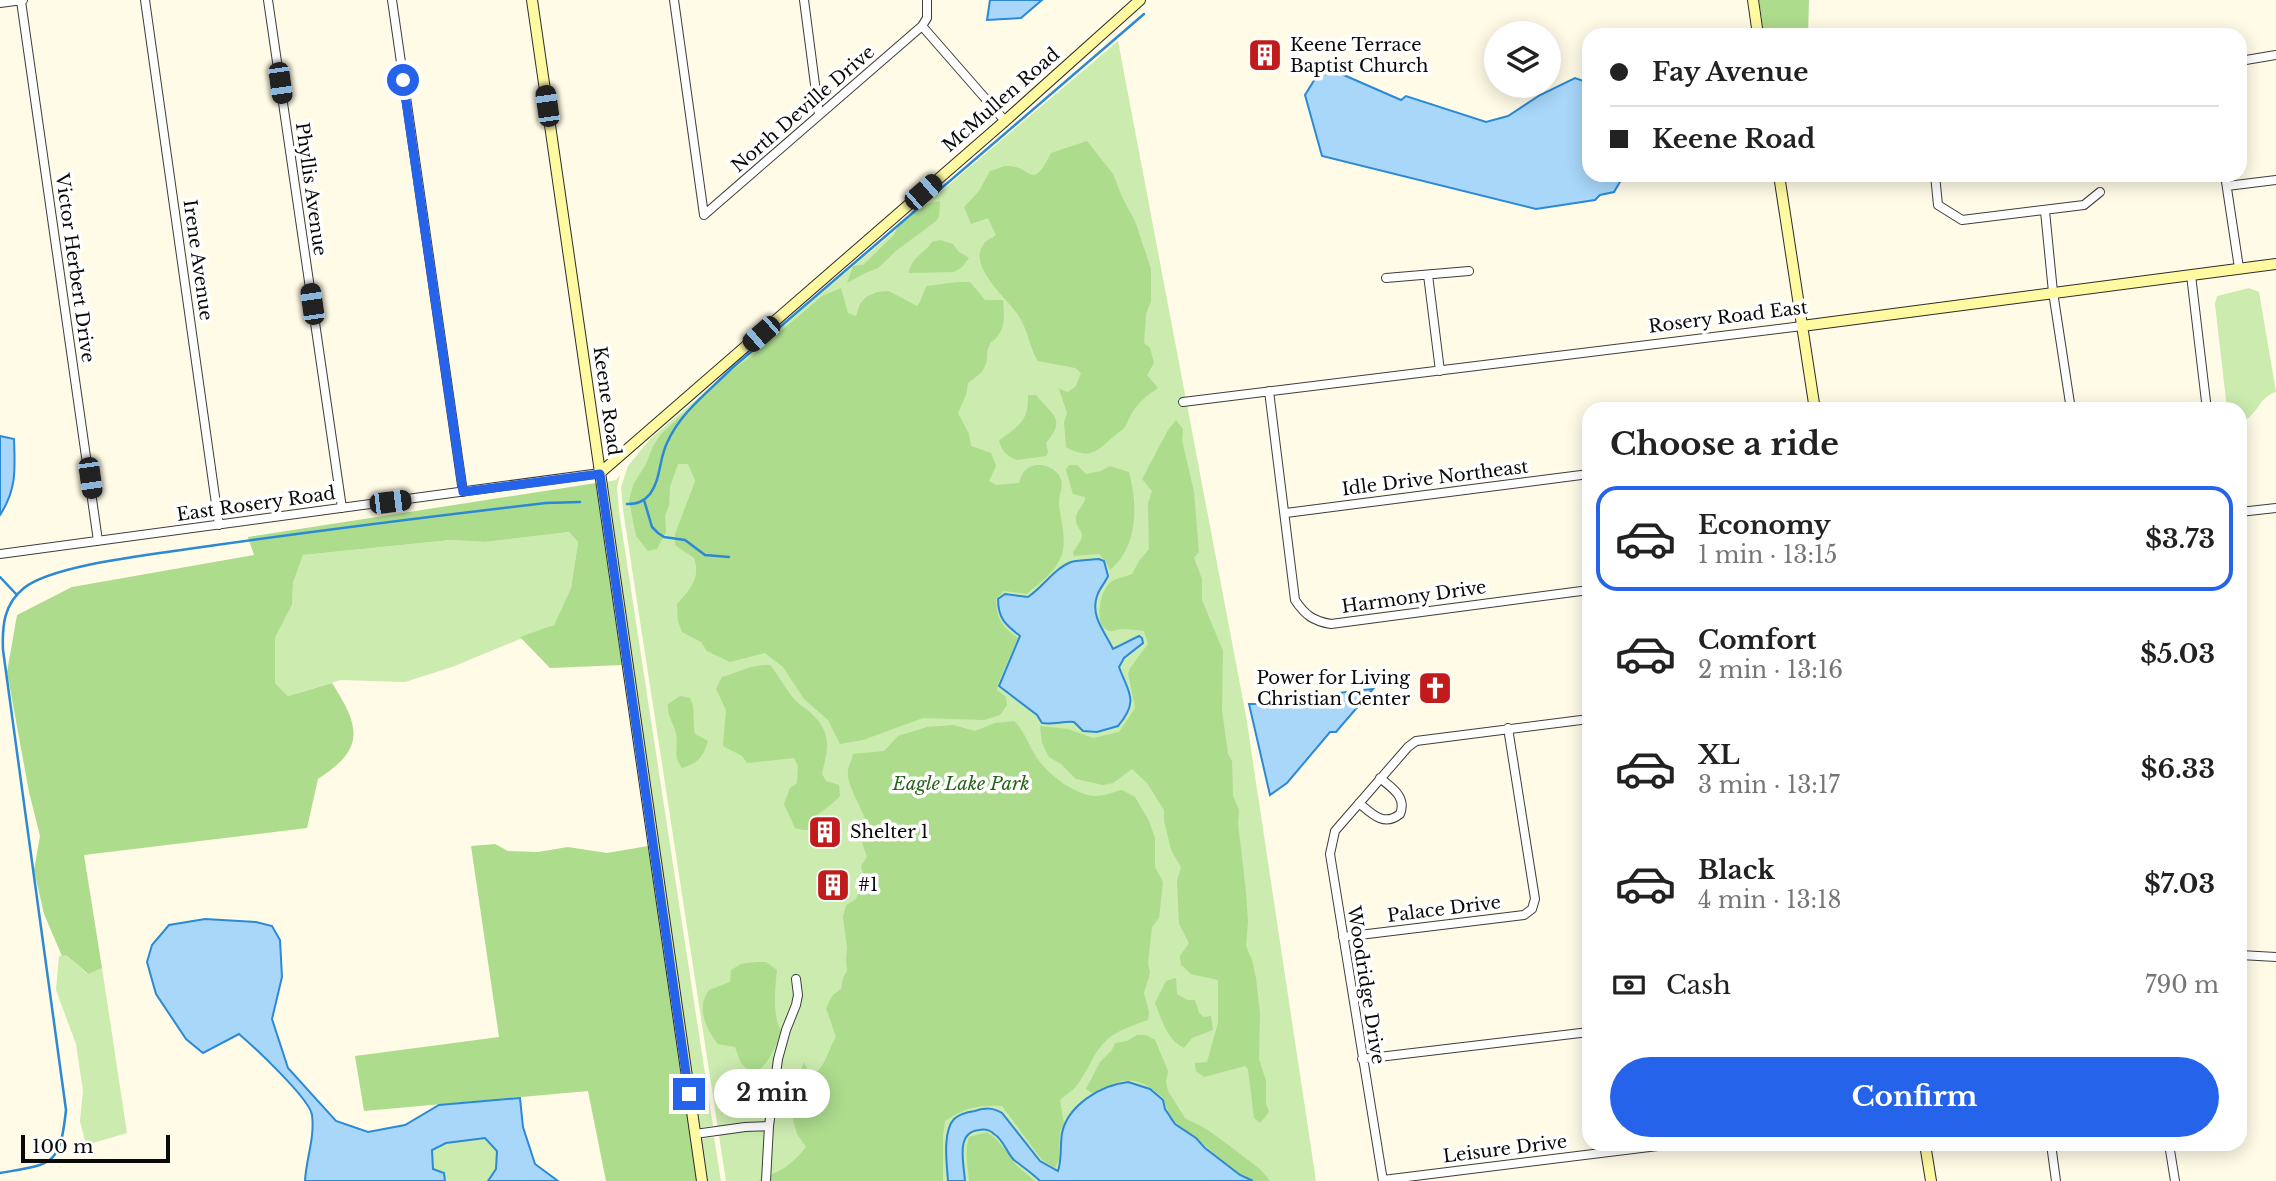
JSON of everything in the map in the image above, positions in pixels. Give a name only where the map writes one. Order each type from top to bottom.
[{"type":"street","points":[[0,3],[24,0]]},
{"type":"street","name":"Victor Herbert Drive","points":[[24,0],[98,541]]},
{"type":"street","name":"Irene Avenue","points":[[145,0],[219,525]]},
{"type":"street","name":"Phyllis Avenue","points":[[268,0],[342,508]]},
{"type":"street","points":[[392,0],[463,492]]},
{"type":"street","name":"Keene Road","points":[[532,0],[702,1181]]},
{"type":"street","name":"North Deville Drive","points":[[674,0],[704,215],[922,26]]},
{"type":"street","points":[[803,0],[820,115]]},
{"type":"street","points":[[927,0],[927,18],[922,26],[1005,121]]},
{"type":"street","name":"McMullen Road","points":[[600,474],[1140,0]]},
{"type":"street","points":[[1753,0],[1757,28]]},
{"type":"street","points":[[2247,60],[2276,55]]},
{"type":"street","points":[[2227,186],[2276,180]]},
{"type":"street","points":[[1780,182],[1814,402]]},
{"type":"street","points":[[1936,182],[1938,205],[1962,220],[2084,205],[2100,192]]},
{"type":"street","points":[[2226,182],[2239,268]]},
{"type":"street","points":[[2045,211],[2053,292],[2070,402]]},
{"type":"street","name":"Rosery Road East","points":[[1183,402],[1802,326],[2276,264]]},
{"type":"street","points":[[1386,278],[1469,271]]},
{"type":"street","points":[[1428,275],[1440,371]]},
{"type":"street","points":[[2191,275],[2206,402]]},
{"type":"street","name":"Harmony Drive","points":[[1269,391],[1295,600],[1303,612],[1315,621],[1331,624],[1582,591]]},
{"type":"street","name":"East Rosery Road","points":[[0,554],[600,474]]},
{"type":"street","name":"Idle Drive Northeast","points":[[1286,513],[1582,475]]},
{"type":"street","points":[[2247,511],[2276,508]]},
{"type":"street","name":"Woodridge Drive","points":[[1383,1180],[1330,853],[1335,831],[1416,741],[1582,720]]},
{"type":"street","name":"Palace Drive","points":[[1343,937],[1524,915],[1532,909],[1535,899],[1508,728]]},
{"type":"street","points":[[1359,803],[1379,820],[1391,820],[1400,814],[1403,802],[1399,794],[1380,778]]},
{"type":"street","points":[[2247,955],[2276,957]]},
{"type":"street","points":[[766,1181],[769,1126],[778,1059],[798,995],[796,979]]},
{"type":"street","points":[[1362,1059],[1582,1032]]},
{"type":"street","points":[[695,1134],[769,1126]]},
{"type":"street","name":"Leisure Drive","points":[[1383,1180],[1617,1151]]},
{"type":"street","points":[[1927,1151],[1931,1181]]},
{"type":"street","points":[[2052,1151],[2056,1181]]},
{"type":"street","points":[[2170,1151],[2175,1181]]},
{"type":"green space","points":[[1759,0],[1809,0],[1808,28],[1763,28]]},
{"type":"green space","name":"Eagle Lake Park","points":[[1118,41],[1246,716],[1316,1181],[726,1181],[623,510],[621,487],[628,466],[650,439]]},
{"type":"green space","points":[[1087,141],[1113,174],[1135,221],[1151,269],[1151,301],[1146,314],[1144,343],[1150,348],[1154,363],[1147,375],[1158,388],[1139,403],[1122,430],[1097,450],[1081,453],[1066,447],[1064,422],[1067,413],[1059,389],[1051,386],[1068,392],[1076,386],[1081,373],[1075,368],[1038,361],[1021,320],[991,282],[981,263],[983,245],[996,235],[988,218],[971,224],[964,207],[979,191],[990,171],[1006,166],[1035,175],[1051,153]]},
{"type":"green space","points":[[940,201],[939,217],[935,222],[878,268],[847,283],[853,266],[863,265],[894,235],[899,223],[927,204]]},
{"type":"green space","points":[[940,240],[953,244],[969,258],[962,267],[954,272],[909,273],[915,260],[932,242]]},
{"type":"green space","points":[[970,282],[985,300],[1003,300],[1004,315],[1001,330],[988,348],[985,366],[968,383],[958,413],[969,434],[971,446],[991,453],[996,466],[989,481],[996,485],[1019,483],[1027,469],[1037,465],[1053,469],[1057,473],[1062,484],[1059,504],[1063,549],[1052,571],[1027,594],[1004,591],[996,599],[1001,622],[1018,638],[998,683],[997,690],[1006,697],[1007,705],[1000,715],[984,720],[923,718],[863,740],[840,744],[828,720],[804,699],[783,667],[765,653],[730,662],[707,651],[701,642],[682,632],[677,604],[690,588],[696,572],[694,558],[675,545],[675,534],[695,480],[688,464],[678,464],[670,487],[665,516],[666,532],[657,549],[648,551],[636,536],[629,500],[633,485],[661,434],[727,374],[822,296],[841,288],[848,313],[856,316],[866,297],[877,292],[889,291],[917,306],[927,286]]},
{"type":"green space","points":[[2249,288],[2259,292],[2276,392],[2265,399],[2247,419],[2247,402],[2226,402],[2215,304],[2217,296]]},
{"type":"green space","points":[[1028,395],[1036,395],[1052,412],[1056,428],[1046,443],[1046,456],[1017,460],[1005,453],[999,440],[1021,422],[1027,411]]},
{"type":"green space","points":[[1176,420],[1183,429],[1182,440],[1194,492],[1199,552],[1194,558],[1202,579],[1202,600],[1223,651],[1222,710],[1228,754],[1232,761],[1233,796],[1239,810],[1248,922],[1246,946],[1256,978],[1260,1014],[1259,1059],[1266,1081],[1266,1103],[1269,1112],[1260,1123],[1254,1118],[1248,1069],[1245,1066],[1204,1077],[1196,1071],[1195,1063],[1207,1062],[1218,1023],[1218,980],[1191,974],[1181,965],[1180,956],[1189,943],[1179,924],[1177,881],[1181,867],[1171,850],[1164,810],[1147,783],[1132,769],[1113,783],[1103,785],[1076,779],[1061,764],[1049,757],[1042,743],[1040,726],[1068,729],[1093,738],[1119,732],[1135,708],[1128,674],[1148,644],[1144,631],[1111,631],[1104,628],[1100,616],[1101,600],[1107,586],[1132,574],[1149,549],[1148,504],[1152,491],[1142,479]]},
{"type":"green space","points":[[1069,465],[1077,465],[1086,474],[1110,466],[1129,472],[1134,498],[1131,538],[1119,561],[1110,570],[1099,554],[1074,556],[1073,552],[1082,535],[1076,517],[1085,497],[1073,494],[1066,470]]},
{"type":"green space","points":[[620,475],[617,488],[619,511],[713,1126],[699,1128],[606,482],[616,480]]},
{"type":"green space","points":[[596,483],[622,665],[550,668],[520,637],[554,625],[571,588],[578,542],[569,532],[485,542],[451,540],[303,555],[293,583],[292,605],[275,638],[275,683],[288,696],[332,683],[348,712],[354,736],[344,757],[318,779],[307,828],[84,855],[102,968],[88,974],[66,955],[62,956],[44,914],[34,870],[40,836],[29,792],[7,672],[17,615],[72,587],[254,555],[248,537]]},
{"type":"green space","points":[[569,532],[578,542],[571,588],[554,625],[452,667],[405,682],[341,680],[288,696],[275,683],[275,638],[292,605],[293,583],[303,555],[451,540],[485,542]]},
{"type":"green space","points":[[770,665],[793,698],[820,723],[827,744],[822,774],[826,781],[839,785],[840,796],[811,820],[813,830],[795,828],[784,804],[790,788],[797,783],[798,766],[794,758],[747,763],[742,756],[723,746],[726,710],[716,689],[722,677],[751,667]]},
{"type":"green space","points":[[680,696],[690,698],[695,734],[708,741],[699,759],[682,768],[676,755],[677,738],[668,708],[668,704]]},
{"type":"green space","points":[[1014,721],[1045,768],[1060,781],[1087,795],[1105,795],[1122,790],[1135,797],[1149,821],[1155,838],[1155,867],[1163,882],[1159,918],[1152,927],[1148,963],[1150,973],[1144,993],[1149,1012],[1148,1020],[1108,1039],[1075,1087],[1060,1100],[1064,1124],[1060,1131],[1059,1159],[1055,1168],[1042,1160],[1002,1106],[986,1106],[966,1110],[945,1121],[943,1181],[758,1181],[784,1168],[806,1147],[797,1134],[793,1119],[805,1102],[798,1077],[804,1062],[809,1073],[818,1071],[836,1037],[826,1008],[833,995],[841,989],[847,971],[843,917],[846,905],[856,899],[864,879],[861,866],[867,857],[859,833],[868,829],[848,777],[853,754],[884,751],[898,736],[927,727],[953,725],[975,731],[995,723]]},
{"type":"green space","points":[[495,844],[508,851],[538,852],[568,847],[607,853],[648,846],[697,1181],[606,1181],[588,1091],[364,1111],[355,1056],[499,1037],[471,846]]},
{"type":"green space","points":[[66,955],[87,974],[102,968],[127,1133],[86,1145],[80,1121],[83,1091],[76,1044],[56,990],[59,956]]},
{"type":"green space","points":[[766,962],[777,970],[775,1009],[781,1031],[767,1062],[752,1074],[741,1063],[735,1047],[718,1044],[706,1024],[703,1004],[709,990],[730,982],[731,970],[741,964]]},
{"type":"green space","points":[[1176,978],[1177,994],[1187,1000],[1195,1000],[1199,1013],[1204,1017],[1211,1016],[1213,1030],[1192,1038],[1184,1048],[1169,1035],[1155,1003],[1166,981]]},
{"type":"green space","points":[[1137,1035],[1146,1035],[1155,1040],[1168,1071],[1168,1091],[1185,1118],[1208,1130],[1235,1150],[1261,1170],[1270,1181],[1254,1181],[1232,1169],[1176,1123],[1168,1112],[1164,1099],[1147,1086],[1134,1081],[1120,1081],[1092,1093],[1086,1089],[1100,1062],[1115,1043],[1127,1041]]},
{"type":"green space","points":[[987,1132],[1016,1165],[1035,1181],[969,1181],[969,1137]]},
{"type":"green space","points":[[714,1137],[721,1181],[707,1181],[701,1139]]},
{"type":"green space","points":[[486,1138],[497,1151],[496,1169],[488,1181],[445,1181],[444,1173],[433,1169],[432,1150],[446,1143]]},
{"type":"water","points":[[990,0],[1042,0],[1021,18],[987,20]]},
{"type":"water","points":[[1323,66],[1401,100],[1406,96],[1486,122],[1508,116],[1535,98],[1561,98],[1561,85],[1575,78],[1582,80],[1582,182],[1620,182],[1614,192],[1600,195],[1595,200],[1536,209],[1322,156],[1305,95]]},
{"type":"water","points":[[0,436],[14,439],[15,460],[10,496],[0,515]]},
{"type":"water","points":[[1074,561],[1104,561],[1108,576],[1095,603],[1103,630],[1113,649],[1139,636],[1143,643],[1124,658],[1119,667],[1130,696],[1129,709],[1118,726],[1097,732],[1083,731],[1074,722],[1042,723],[1037,715],[999,686],[1020,636],[1004,621],[999,612],[998,599],[1005,594],[1028,597],[1065,565]]},
{"type":"water","points":[[1373,689],[1336,732],[1330,732],[1287,783],[1270,795],[1249,704]]},
{"type":"water","points":[[205,919],[256,922],[272,926],[280,940],[282,977],[272,1019],[288,1068],[336,1121],[368,1132],[405,1125],[439,1105],[520,1098],[523,1127],[535,1164],[558,1181],[488,1181],[496,1169],[497,1151],[485,1138],[446,1143],[432,1150],[433,1169],[444,1173],[445,1181],[305,1181],[313,1124],[309,1107],[302,1097],[239,1034],[203,1053],[186,1039],[156,994],[147,962],[152,945],[169,925]]},
{"type":"water","points":[[1128,1082],[1150,1089],[1163,1100],[1165,1109],[1175,1124],[1240,1175],[1253,1181],[1040,1181],[1014,1160],[997,1137],[983,1130],[971,1132],[964,1143],[965,1181],[948,1181],[948,1132],[958,1116],[985,1109],[1002,1113],[1040,1161],[1058,1171],[1065,1123],[1078,1105],[1107,1087]]},
{"type":"waterway","points":[[627,504],[640,502],[650,494],[656,482],[664,449],[679,422],[695,403],[731,369],[1144,14]]},
{"type":"waterway","points":[[644,500],[652,527],[658,533],[664,537],[685,540],[705,555],[729,557]]},
{"type":"waterway","points":[[0,1173],[43,1164],[51,1159],[61,1142],[66,1110],[3,650],[6,616],[17,594],[38,580],[56,573],[127,558],[411,519],[546,503],[580,502]]},
{"type":"waterway","points":[[0,577],[17,595]]},
{"type":"place","name":"Keene Terrace Baptist Church","points":[[1265,55]]},
{"type":"place","name":"Power for Living Christian Center","points":[[1435,688]]},
{"type":"place","name":"Shelter 1","points":[[825,832]]},
{"type":"place","name":"#1","points":[[833,885]]},
{"type":"route","points":[[403,80],[463,492],[600,474],[689,1094]]}]
